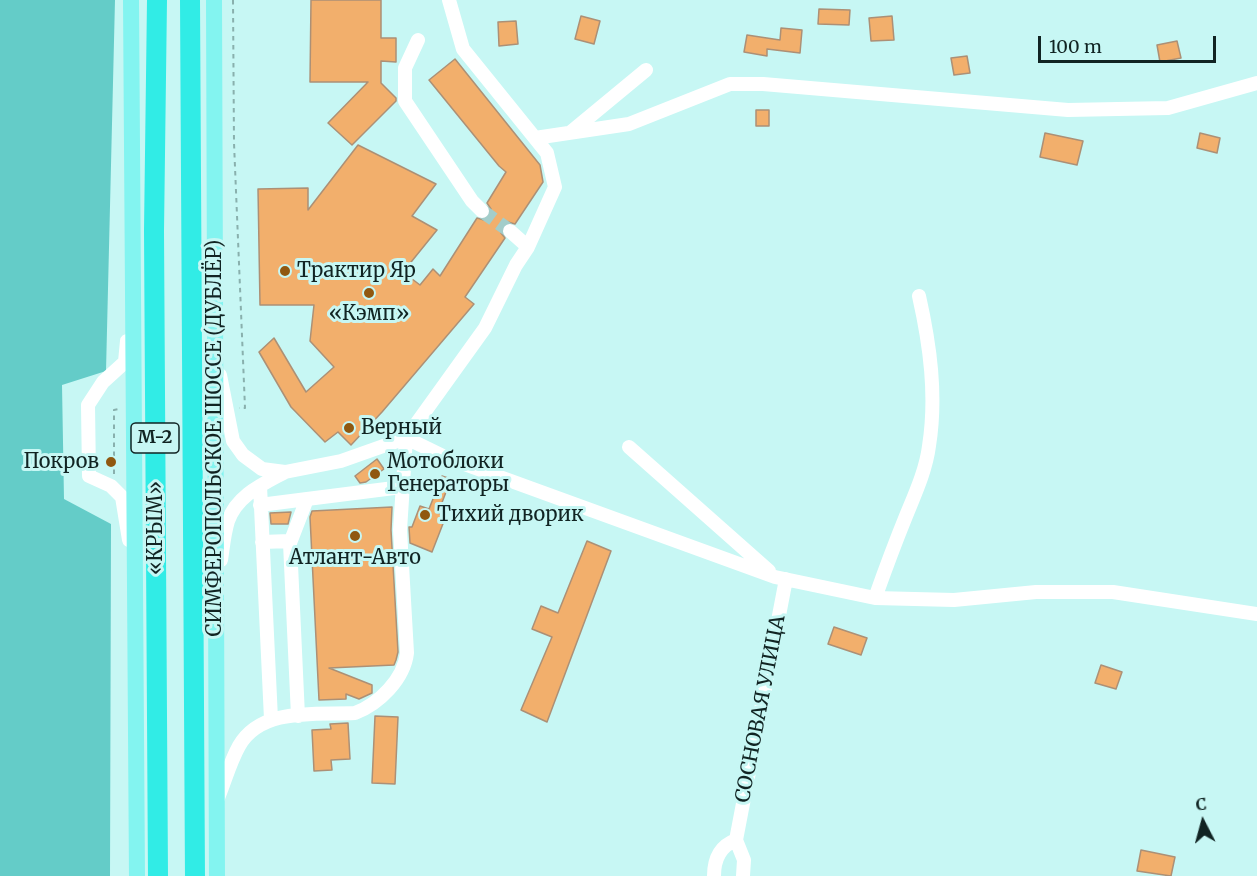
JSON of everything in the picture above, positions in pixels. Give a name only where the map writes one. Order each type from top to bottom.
[{"type":"highway","name":"«КРЫМ»","points":[[157,0],[154,243],[158,876]]},
{"type":"highway","name":"«КРЫМ»","points":[[190,0],[195,876]]},
{"type":"main road","points":[[131,0],[137,876]]},
{"type":"main road","name":"СИМФЕРОПОЛЬСКОЕ ШОССЕ (ДУБЛЁР)","points":[[214,0],[217,876]]},
{"type":"street","points":[[217,803],[239,747],[250,733],[271,719],[355,713],[363,710],[382,697],[404,668],[407,653],[400,530],[406,438],[486,328],[516,265],[528,247],[555,187],[547,153],[463,49],[449,0]]},
{"type":"street","points":[[418,40],[405,69],[405,101],[472,201],[482,211]]},
{"type":"street","points":[[571,133],[646,70]]},
{"type":"street","points":[[535,138],[629,124],[730,84],[775,85],[1068,110],[1167,108],[1257,82]]},
{"type":"street","points":[[510,231],[528,247]]},
{"type":"street","points":[[133,285],[125,362],[103,382],[88,405],[89,476],[114,489],[122,497],[135,578]]},
{"type":"street","points":[[875,598],[896,527],[919,483],[929,448],[933,404],[927,332],[919,296]]},
{"type":"street","points":[[214,347],[233,441],[243,455],[262,469],[285,471],[341,461],[406,438],[445,457],[780,578],[875,598],[954,600],[1036,592],[1113,592],[1257,614]]},
{"type":"street","points":[[629,447],[780,578]]},
{"type":"street","points":[[215,588],[228,521],[241,500],[285,471]]},
{"type":"street","points":[[260,486],[271,719]]},
{"type":"street","points":[[260,505],[402,487]]},
{"type":"street","points":[[298,716],[290,541],[307,499]]},
{"type":"street","points":[[262,542],[290,541]]},
{"type":"street","name":"СОСНОВАЯ УЛИЦА","points":[[736,840],[780,578]]},
{"type":"street","points":[[714,876],[714,861],[728,843],[736,840],[744,860],[743,876]]},
{"type":"path","points":[[233,0],[234,143],[245,408]]},
{"type":"path","points":[[114,410],[114,489]]},
{"type":"shaded area","points":[[0,0],[115,0],[106,371],[62,385],[64,499],[111,524],[110,876],[0,876]]},
{"type":"building","points":[[311,0],[381,0],[381,38],[396,38],[396,62],[381,61],[381,83],[396,98],[396,101],[352,145],[328,123],[368,82],[310,82]]},
{"type":"building","points":[[819,9],[850,10],[849,25],[818,24]]},
{"type":"building","points":[[581,16],[600,21],[594,44],[575,39]]},
{"type":"building","points":[[892,16],[894,40],[871,41],[869,18]]},
{"type":"building","points":[[516,21],[518,44],[499,46],[498,22]]},
{"type":"building","points":[[781,28],[802,30],[800,53],[767,49],[767,56],[744,52],[747,35],[780,40]]},
{"type":"building","points":[[1177,41],[1181,58],[1160,62],[1157,45]]},
{"type":"building","points":[[967,56],[970,73],[954,75],[951,58]]},
{"type":"building","points":[[455,59],[540,165],[543,182],[515,224],[508,222],[503,226],[501,233],[505,238],[465,297],[474,304],[351,445],[338,432],[325,442],[291,407],[259,352],[274,338],[306,392],[334,367],[310,341],[314,305],[260,305],[258,189],[308,188],[308,210],[358,145],[436,184],[412,216],[437,230],[403,272],[420,285],[433,269],[440,276],[477,218],[484,220],[489,217],[491,209],[487,203],[506,172],[429,80]]},
{"type":"building","points":[[756,110],[769,110],[769,126],[756,126]]},
{"type":"building","points":[[1045,133],[1083,141],[1077,165],[1040,157]]},
{"type":"building","points":[[1200,133],[1220,138],[1217,153],[1197,148]]},
{"type":"building","points":[[377,459],[384,469],[366,482],[360,483],[355,476]]},
{"type":"building","points":[[442,476],[451,479],[438,513],[446,516],[432,552],[410,543],[409,527],[412,527],[420,506],[429,509]]},
{"type":"building","points":[[392,507],[391,530],[398,652],[396,660],[394,665],[329,668],[372,685],[372,693],[359,699],[346,694],[346,699],[319,700],[310,517],[312,511]]},
{"type":"building","points":[[291,512],[288,524],[271,524],[270,513]]},
{"type":"building","points":[[587,541],[611,551],[547,722],[521,710],[552,637],[532,629],[541,606],[558,613]]},
{"type":"building","points":[[834,627],[867,638],[861,655],[828,644]]},
{"type":"building","points":[[1101,665],[1122,672],[1116,689],[1095,683]]},
{"type":"building","points":[[375,716],[398,717],[395,784],[372,783]]},
{"type":"building","points":[[348,723],[350,759],[331,760],[332,770],[314,771],[312,730],[331,729],[330,724]]},
{"type":"building","points":[[1141,850],[1175,857],[1171,876],[1137,871]]},
{"type":"tunnel","points":[[482,211],[510,231]]},
{"type":"place","name":"Трактир Яр","points":[[285,271]]},
{"type":"place","name":"«Кэмп»","points":[[369,293]]},
{"type":"place","name":"Верный","points":[[349,428]]},
{"type":"place","name":"Покров","points":[[111,462]]},
{"type":"place","name":"Мотоблоки Генераторы","points":[[375,474]]},
{"type":"place","name":"Тихий дворик","points":[[425,515]]},
{"type":"place","name":"Атлант-Авто","points":[[355,536]]}]
